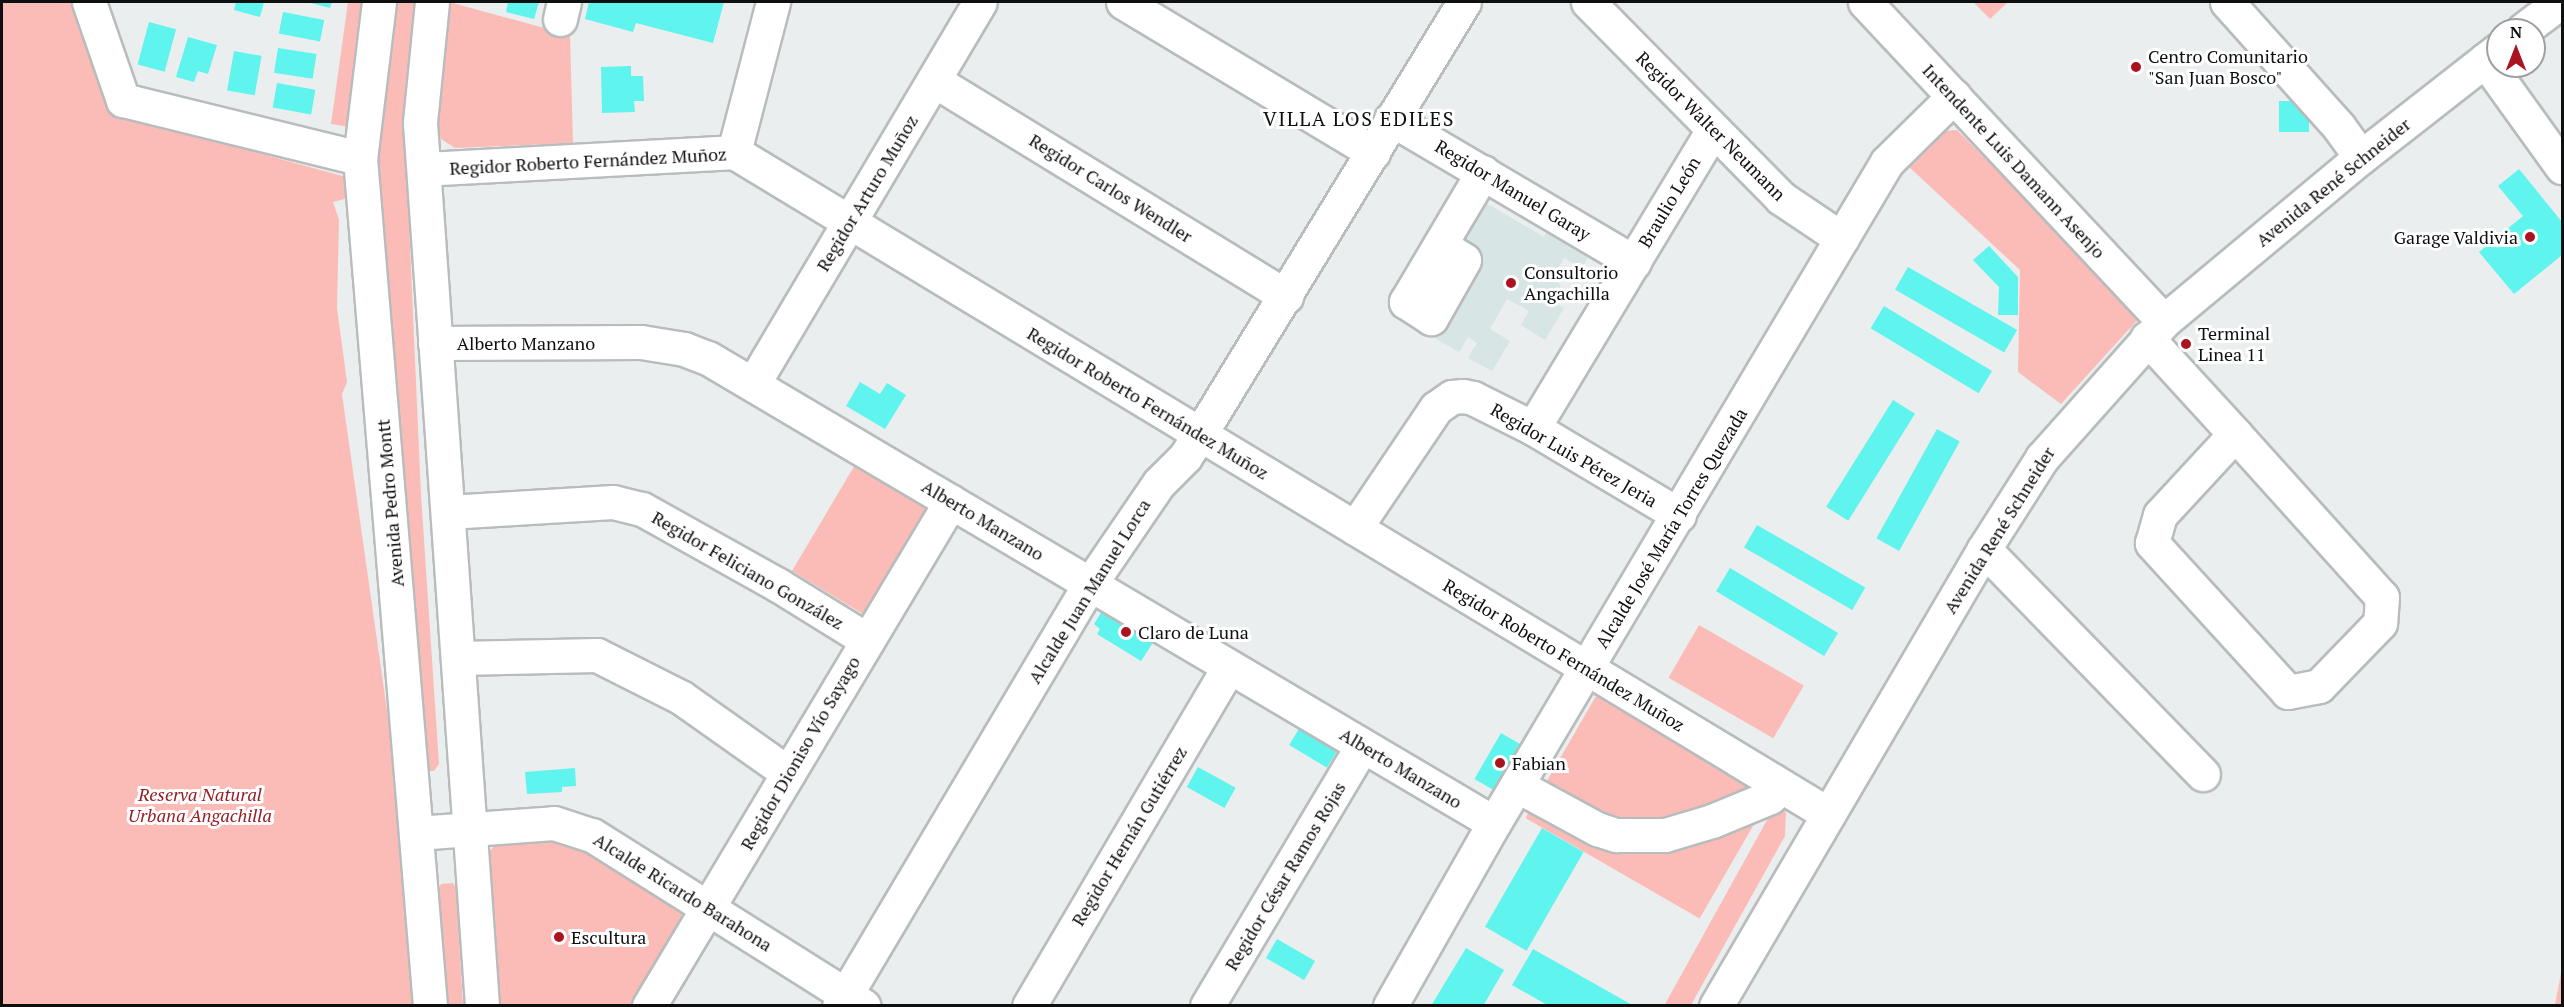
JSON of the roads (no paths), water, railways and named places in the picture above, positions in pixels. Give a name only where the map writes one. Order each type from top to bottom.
[{"type":"street","points":[[89,2],[123,100],[360,158]]},
{"type":"street","name":"Avenida Pedro Montt","points":[[380,2],[360,158],[430,1005]]},
{"type":"street","points":[[432,2],[420,123],[482,1005]]},
{"type":"street","points":[[734,152],[773,2]]},
{"type":"street","name":"Regidor Arturo Muñoz","points":[[753,384],[980,2]]},
{"type":"street","points":[[1123,2],[1373,152]]},
{"type":"street","name":"Regidor Walter Neumann","points":[[1588,2],[1712,131],[1781,198],[1842,240]]},
{"type":"street","name":"Intendente Luis Damann Asenjo","points":[[1865,2],[1954,96],[2156,329],[2235,434],[2382,597],[2380,623],[2319,686],[2288,692],[2152,543],[2160,515],[2235,434]]},
{"type":"street","points":[[2227,2],[2339,127],[2361,157]]},
{"type":"street","name":"Alcalde Juan Manuel Lorca","points":[[850,1002],[1090,584],[1159,483],[1185,457],[1200,434],[1373,152],[1458,3]]},
{"type":"street","name":"Avenida René Schneider","points":[[1716,1005],[1984,549],[2042,458],[2156,329],[2361,157],[2486,59]]},
{"type":"street","points":[[2506,78],[2562,167]]},
{"type":"street","name":"Regidor Carlos Wendler","points":[[935,81],[1286,296]]},
{"type":"street","name":"Alcalde José María Torres Quezada","points":[[1390,1005],[1494,824],[1887,162],[1954,96]]},
{"type":"street","name":"Regidor Manuel Garay","points":[[1391,119],[1634,262]]},
{"type":"street","name":"Braulio León","points":[[1533,428],[1712,131]]},
{"type":"street","name":"Regidor Roberto Fernández Muñoz","points":[[424,169],[734,152],[1828,814]]},
{"type":"street","points":[[1440,245],[1483,172]]},
{"type":"street","name":"Alberto Manzano","points":[[435,343],[641,342],[663,345],[708,358],[1494,824]]},
{"type":"street","name":"Regidor Luis Pérez Jeria","points":[[1355,528],[1436,408],[1452,397],[1473,398],[1533,428],[1679,515]]},
{"type":"street","name":"Regidor Dioniso Vío Sayago","points":[[649,1005],[710,907],[788,772],[951,501]]},
{"type":"street","name":"Regidor Feliciano González","points":[[448,512],[614,502],[642,508],[778,585],[867,640]]},
{"type":"street","points":[[1984,549],[2203,774]]},
{"type":"street","points":[[458,658],[597,655],[682,698],[788,772]]},
{"type":"street","name":"Regidor Hernán Gutiérrez","points":[[1029,1005],[1229,666]]},
{"type":"street","name":"Regidor César Ramos Rojas","points":[[1208,1005],[1362,746]]},
{"type":"street","points":[[1518,786],[1596,829],[1616,835],[1665,835],[1712,821],[1770,797],[1772,780]]},
{"type":"street","name":"Alcalde Ricardo Barahona","points":[[416,833],[554,824],[592,835],[710,907],[850,1002]]},
{"type":"place","name":"Centro Comunitario \"San Juan Bosco\"","points":[[2136,67]]},
{"type":"place","name":"Garage Valdivia","points":[[2530,237]]},
{"type":"place","name":"Consultorio Angachilla","points":[[1511,283]]},
{"type":"place","name":"Terminal Linea 11","points":[[2186,344]]},
{"type":"place","name":"Claro de Luna","points":[[1126,632]]},
{"type":"place","name":"Fabian","points":[[1500,763]]},
{"type":"place","name":"Escultura","points":[[559,937]]},
{"type":"district","name":"VILLA LOS EDILES","points":[[1359,118]]},
{"type":"park label","name":"Reserva Natural Urbana Angachilla","points":[[200,805]]}]
